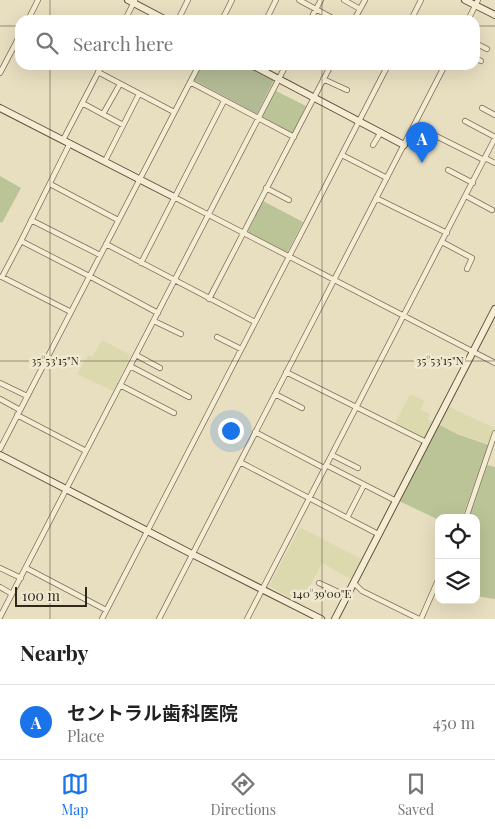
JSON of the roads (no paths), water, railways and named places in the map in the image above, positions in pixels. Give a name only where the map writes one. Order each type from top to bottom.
[{"type":"street","points":[[30,15],[38,0]]},
{"type":"street","points":[[180,15],[188,0]]},
{"type":"street","points":[[224,15],[232,0]]},
{"type":"street","points":[[268,15],[276,0]]},
{"type":"street","points":[[299,0],[327,15]]},
{"type":"street","points":[[313,15],[321,0]]},
{"type":"street","points":[[344,0],[360,9]]},
{"type":"street","points":[[357,15],[365,0]]},
{"type":"street","points":[[414,15],[421,0]]},
{"type":"street","points":[[465,0],[477,3],[495,15]]},
{"type":"street","points":[[127,15],[132,1],[157,15]]},
{"type":"street","points":[[471,15],[477,3]]},
{"type":"street","points":[[0,73],[15,44]]},
{"type":"street","points":[[480,46],[487,49]]},
{"type":"street","points":[[0,449],[196,70]]},
{"type":"street","points":[[261,70],[404,145]]},
{"type":"street","points":[[0,617],[1,610],[21,578],[283,70]]},
{"type":"street","points":[[209,299],[328,70]]},
{"type":"street","points":[[102,619],[385,70]]},
{"type":"street","points":[[167,619],[159,617],[442,70]]},
{"type":"street","points":[[63,140],[98,72],[174,112]]},
{"type":"street","points":[[323,79],[348,90]]},
{"type":"street","points":[[190,82],[294,137]]},
{"type":"street","points":[[103,114],[120,84]]},
{"type":"street","points":[[105,161],[139,94]]},
{"type":"street","points":[[140,263],[224,101]]},
{"type":"street","points":[[82,103],[123,125]]},
{"type":"street","points":[[0,108],[495,363]]},
{"type":"street","points":[[482,108],[495,115]]},
{"type":"street","points":[[247,619],[495,138],[465,121]]},
{"type":"street","points":[[414,124],[495,163]]},
{"type":"street","points":[[373,146],[380,132]]},
{"type":"street","points":[[70,143],[1,277],[70,312]]},
{"type":"street","points":[[342,155],[387,178]]},
{"type":"street","points":[[448,170],[472,182]]},
{"type":"street","points":[[50,184],[118,220]]},
{"type":"street","points":[[266,188],[289,200]]},
{"type":"street","points":[[466,196],[492,210]]},
{"type":"street","points":[[376,198],[447,233]]},
{"type":"street","points":[[31,220],[100,255]]},
{"type":"street","points":[[21,241],[158,313]]},
{"type":"street","points":[[442,242],[472,258],[467,269]]},
{"type":"street","points":[[106,244],[255,322]]},
{"type":"street","points":[[335,619],[495,309]]},
{"type":"street","points":[[154,321],[181,334]]},
{"type":"street","points":[[217,337],[241,349]]},
{"type":"street","points":[[136,355],[160,368]]},
{"type":"street","points":[[130,366],[189,397]]},
{"type":"street","points":[[286,372],[426,442]]},
{"type":"street","points":[[0,383],[26,396]]},
{"type":"street","points":[[120,385],[174,413]]},
{"type":"street","points":[[275,394],[302,408]]},
{"type":"street","points":[[0,399],[20,410]]},
{"type":"street","points":[[17,415],[86,451]]},
{"type":"street","points":[[255,432],[396,501]]},
{"type":"street","points":[[467,514],[495,433]]},
{"type":"street","points":[[332,454],[358,468]]},
{"type":"street","points":[[0,455],[321,619]]},
{"type":"street","points":[[240,462],[378,534]]},
{"type":"street","points":[[347,518],[364,486]]},
{"type":"street","points":[[0,568],[21,578]]},
{"type":"street","points":[[26,568],[106,610]]},
{"type":"street","points":[[319,583],[347,596]]},
{"type":"street","points":[[354,583],[362,591],[420,619],[435,587]]},
{"type":"street","points":[[0,587],[12,594]]},
{"type":"place","name":"セントラル歯科医院","points":[[422,163]]}]
